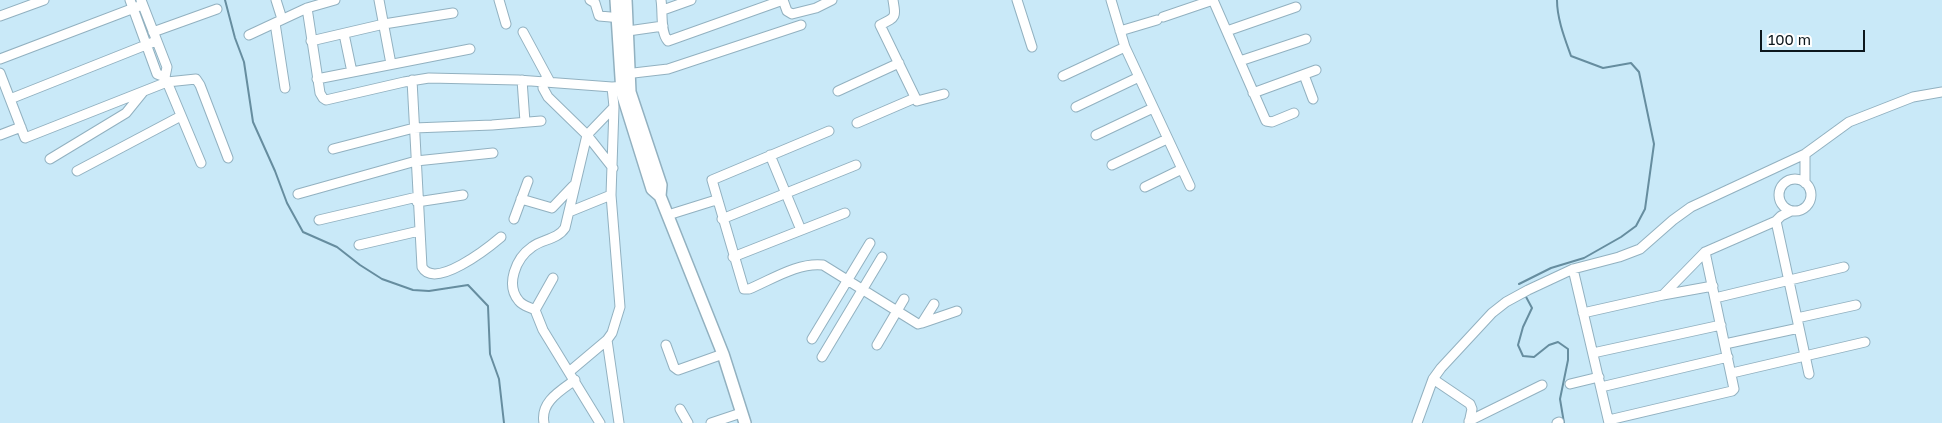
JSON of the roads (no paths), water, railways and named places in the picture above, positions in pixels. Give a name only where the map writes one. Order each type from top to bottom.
[{"type":"street","points":[[0,16],[44,0]]},
{"type":"street","points":[[276,0],[285,88]]},
{"type":"street","points":[[249,35],[307,8],[335,0]]},
{"type":"street","points":[[379,0],[391,64]]},
{"type":"street","points":[[499,0],[506,24]]},
{"type":"street","points":[[590,0],[595,3],[599,16],[622,18]]},
{"type":"street","points":[[569,372],[612,334],[620,307],[611,195],[614,107],[624,74],[622,18],[616,0]]},
{"type":"street","points":[[622,18],[626,0]]},
{"type":"street","points":[[661,0],[663,26],[666,38],[670,41],[783,0],[787,11],[792,14],[816,8],[832,0]]},
{"type":"street","points":[[663,10],[691,0]]},
{"type":"street","points":[[893,0],[896,15],[880,25],[917,101],[944,94]]},
{"type":"street","points":[[1017,0],[1032,47]]},
{"type":"street","points":[[1111,0],[1124,48],[1190,186]]},
{"type":"street","points":[[1120,31],[1213,0],[1266,121],[1272,122],[1294,113]]},
{"type":"street","points":[[0,59],[131,4],[142,2],[167,67],[166,79],[201,163]]},
{"type":"street","points":[[131,4],[157,74],[166,79]]},
{"type":"street","points":[[1226,31],[1296,7]]},
{"type":"street","points":[[307,8],[321,96],[326,100],[428,78],[546,81],[621,87]]},
{"type":"street","points":[[6,96],[146,45],[154,37],[217,10]]},
{"type":"street","points":[[311,41],[384,24],[453,13]]},
{"type":"street","points":[[623,32],[663,26]]},
{"type":"street","points":[[624,74],[668,69],[801,26]]},
{"type":"street","points":[[523,32],[546,81],[544,91],[587,135],[612,168]]},
{"type":"street","points":[[344,34],[352,72]]},
{"type":"street","points":[[1240,61],[1306,39]]},
{"type":"street","points":[[1063,76],[1124,48]]},
{"type":"street","points":[[318,79],[470,49]]},
{"type":"street","points":[[838,92],[899,63]]},
{"type":"street","points":[[1253,92],[1316,70]]},
{"type":"street","points":[[0,73],[6,96],[25,138],[143,92],[166,79],[193,78],[198,81],[228,158]]},
{"type":"street","points":[[1304,74],[1313,99]]},
{"type":"street","points":[[1076,107],[1139,77]]},
{"type":"street","points":[[412,80],[420,263],[424,271],[430,274],[466,264],[501,237]]},
{"type":"street","points":[[522,80],[525,122]]},
{"type":"street","points":[[621,87],[633,132],[652,189],[660,196],[668,215],[723,354],[743,418],[711,423]]},
{"type":"street","points":[[50,159],[126,113],[143,92]]},
{"type":"street","points":[[1417,423],[1433,379],[1441,368],[1492,313],[1506,302],[1573,270],[1640,249],[1691,207],[1743,181],[1805,154],[1840,128],[1855,120],[1913,97],[1942,92]]},
{"type":"street","points":[[857,123],[916,98]]},
{"type":"street","points":[[600,423],[543,330],[535,310],[522,305],[515,296],[512,289],[512,280],[516,267],[531,247],[562,232],[569,212],[587,135],[614,107]]},
{"type":"street","points":[[1096,135],[1153,108]]},
{"type":"street","points":[[77,171],[181,116]]},
{"type":"street","points":[[333,149],[414,128],[540,120]]},
{"type":"street","points":[[0,136],[21,127]]},
{"type":"street","points":[[829,131],[713,178],[711,183],[742,286],[746,290],[801,266],[816,264],[823,265],[848,280],[914,323],[922,323],[957,311]]},
{"type":"street","points":[[1112,165],[1167,139]]},
{"type":"street","points":[[298,194],[416,161],[493,154]]},
{"type":"street","points":[[1805,154],[1805,183]]},
{"type":"street","points":[[770,155],[801,230]]},
{"type":"street","points":[[722,218],[856,165]]},
{"type":"street","points":[[1145,187],[1182,169]]},
{"type":"street","points":[[1663,295],[1706,252],[1779,218],[1791,211],[1802,210],[1809,202],[1811,192],[1805,183],[1791,180],[1783,186],[1780,195],[1782,205],[1779,218],[1789,280],[1809,374]]},
{"type":"street","points":[[514,219],[528,181]]},
{"type":"street","points":[[521,200],[552,208],[574,186]]},
{"type":"street","points":[[319,220],[417,200],[463,195]]},
{"type":"street","points":[[569,212],[611,195]]},
{"type":"street","points":[[668,215],[716,200]]},
{"type":"street","points":[[1782,205],[1791,211]]},
{"type":"street","points":[[733,256],[844,212]]},
{"type":"street","points":[[359,245],[419,231]]},
{"type":"street","points":[[812,339],[870,243]]},
{"type":"street","points":[[1573,270],[1609,421],[1732,391],[1735,386],[1706,252]]},
{"type":"street","points":[[822,357],[882,257]]},
{"type":"street","points":[[1715,298],[1844,267]]},
{"type":"street","points":[[535,310],[553,278]]},
{"type":"street","points":[[1584,314],[1663,295],[1713,286]]},
{"type":"street","points":[[877,345],[904,299]]},
{"type":"street","points":[[922,323],[934,304]]},
{"type":"street","points":[[1797,318],[1856,304]]},
{"type":"street","points":[[1593,353],[1721,325]]},
{"type":"street","points":[[1725,344],[1799,328]]},
{"type":"street","points":[[607,340],[618,423]]},
{"type":"street","points":[[1732,373],[1864,342]]},
{"type":"street","points":[[666,345],[674,367],[678,370],[723,354]]},
{"type":"street","points":[[1601,387],[1728,358]]},
{"type":"street","points":[[1570,384],[1598,377]]},
{"type":"street","points":[[1433,379],[1470,404],[1472,409],[1469,422]]},
{"type":"street","points":[[544,423],[544,410],[547,404],[553,396],[575,380]]},
{"type":"street","points":[[1469,422],[1542,385]]},
{"type":"street","points":[[680,409],[688,423]]},
{"type":"waterway","points":[[225,0],[235,38],[244,62],[253,122],[287,203],[303,232],[337,247],[382,279],[413,290],[429,291],[468,285],[488,306],[490,354],[499,379],[504,423]]},
{"type":"waterway","points":[[1519,284],[1551,268],[1584,258],[1621,237],[1636,226],[1645,209],[1654,144],[1639,72],[1631,63],[1603,68],[1571,56],[1560,22],[1557,0]]},
{"type":"waterway","points":[[1525,295],[1532,308],[1523,327],[1518,345],[1523,356],[1534,357],[1549,345],[1558,342],[1568,349],[1568,360],[1560,399],[1564,423]]}]
